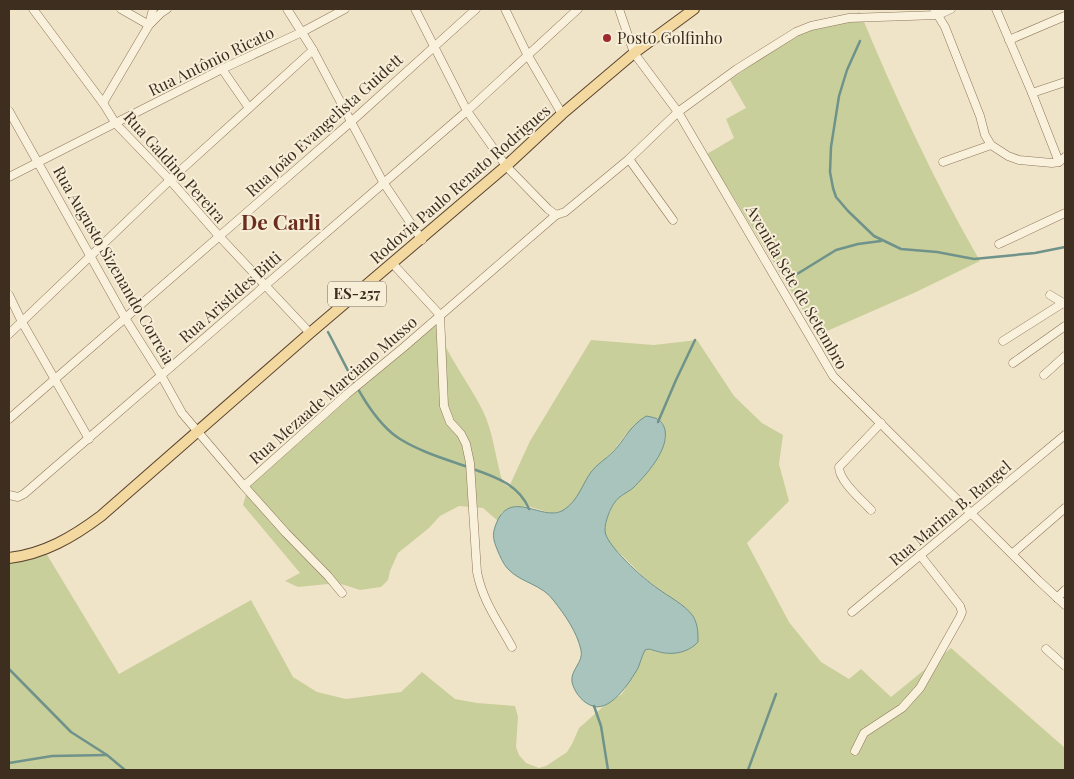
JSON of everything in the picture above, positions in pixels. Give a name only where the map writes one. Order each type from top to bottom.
[{"type":"main road","name":"Rodovia Paulo Renato Rodrigues","points":[[9,558],[26,556],[49,548],[87,527],[422,240],[562,114],[634,53],[694,9]]},
{"type":"street","name":"Rua Galdino Pereira","points":[[33,9],[103,103],[116,124],[170,180],[264,286],[310,334]]},
{"type":"street","points":[[121,9],[149,24]]},
{"type":"street","points":[[149,24],[153,9]]},
{"type":"street","points":[[103,103],[149,24],[161,12],[167,9]]},
{"type":"street","points":[[287,9],[352,121],[383,182],[422,240]]},
{"type":"street","name":"Rua Antônio Ricato","points":[[9,177],[345,9]]},
{"type":"street","points":[[415,9],[467,111],[506,166],[556,215]]},
{"type":"street","name":"Rua João Evangelista Guidett","points":[[9,419],[352,121],[476,9]]},
{"type":"street","points":[[505,9],[527,54],[562,114]]},
{"type":"street","name":"Rua Aristides Bitti","points":[[9,495],[18,498],[24,494],[89,440],[161,375],[467,111],[578,9]]},
{"type":"street","name":"Avenida Sete de Setembro","points":[[618,9],[634,53],[678,112],[825,364],[842,387],[881,423],[1065,605]]},
{"type":"street","points":[[951,9],[936,12],[945,27],[990,145],[1008,156],[1019,160],[1038,163],[1062,159],[996,9]]},
{"type":"street","name":"Rua Mezaade Marciano Musso","points":[[244,486],[347,394],[556,215],[565,212],[629,159],[678,112],[763,51],[796,32],[811,26],[849,18],[936,12]]},
{"type":"street","points":[[1009,40],[1065,16]]},
{"type":"street","points":[[9,334],[170,180],[312,50]]},
{"type":"street","points":[[222,69],[249,108]]},
{"type":"street","points":[[1032,93],[1065,82]]},
{"type":"street","name":"Rua Augusto Sizenando Correia","points":[[9,111],[90,256],[182,413],[244,486],[342,593]]},
{"type":"street","points":[[943,162],[990,145]]},
{"type":"street","points":[[629,159],[673,220]]},
{"type":"street","points":[[999,244],[1065,213]]},
{"type":"street","points":[[393,264],[440,315],[444,406],[450,422],[461,434],[466,444],[470,463],[477,572],[480,587],[487,605],[512,647]]},
{"type":"street","points":[[9,295],[22,322],[89,440]]},
{"type":"street","points":[[1004,341],[1064,304],[1050,295]]},
{"type":"street","points":[[1013,363],[1065,326]]},
{"type":"street","points":[[1044,375],[1065,356]]},
{"type":"street","points":[[871,510],[842,479],[839,468],[881,423]]},
{"type":"street","name":"Rua Marina B. Rangel","points":[[852,612],[1065,435]]},
{"type":"street","points":[[1012,554],[1065,508]]},
{"type":"street","points":[[855,751],[864,733],[902,708],[920,688],[962,612],[960,606],[920,555]]},
{"type":"street","points":[[1058,598],[1065,590]]},
{"type":"street","points":[[1046,649],[1065,666]]},
{"type":"green space","points":[[860,12],[916,138],[980,261],[916,292],[818,335],[707,154],[734,138],[726,119],[746,108],[730,80],[792,36]]},
{"type":"green space","points":[[435,322],[451,356],[482,409],[492,436],[503,483],[509,487],[530,441],[591,340],[654,345],[697,340],[734,396],[762,423],[783,435],[779,464],[789,501],[747,543],[789,622],[821,662],[849,679],[861,669],[891,697],[951,648],[1065,748],[1065,770],[9,770],[9,562],[32,559],[46,553],[119,674],[251,600],[293,677],[317,692],[346,699],[401,692],[422,672],[455,699],[515,706],[518,717],[516,747],[519,755],[526,763],[539,768],[546,766],[567,752],[579,728],[605,705],[622,694],[638,667],[645,650],[650,649],[657,652],[673,653],[692,615],[647,580],[610,544],[605,536],[607,518],[615,502],[622,494],[632,489],[658,456],[666,438],[663,423],[657,418],[626,434],[614,450],[593,471],[574,502],[563,511],[551,513],[527,506],[502,512],[498,521],[483,508],[459,506],[440,516],[429,528],[398,553],[388,580],[381,587],[360,590],[338,583],[298,587],[285,581],[300,573],[243,505],[248,488]]},
{"type":"water","points":[[646,416],[661,421],[665,430],[664,446],[644,476],[633,488],[621,496],[611,508],[606,523],[606,536],[635,570],[651,584],[681,604],[693,616],[696,622],[698,642],[689,649],[673,653],[645,650],[638,668],[618,696],[597,707],[590,705],[578,695],[572,682],[573,674],[581,658],[581,650],[570,624],[549,595],[538,587],[519,578],[506,567],[495,544],[494,530],[501,515],[509,508],[527,508],[547,513],[557,513],[565,509],[577,497],[593,469],[613,452],[631,429]]},
{"type":"waterway","points":[[860,41],[847,70],[839,96],[831,147],[830,172],[833,188],[836,197],[848,211],[874,236],[901,249],[937,252],[974,259],[1035,253],[1065,247]]},
{"type":"waterway","points":[[789,279],[836,250],[858,244],[881,241]]},
{"type":"waterway","points":[[328,332],[368,405],[388,430],[416,448],[468,467]]},
{"type":"waterway","points":[[658,422],[695,340]]},
{"type":"waterway","points":[[473,469],[506,483],[519,494],[529,509]]},
{"type":"waterway","points":[[9,669],[71,732],[107,755],[125,770]]},
{"type":"waterway","points":[[748,770],[776,694]]},
{"type":"waterway","points":[[594,706],[601,726],[608,770]]},
{"type":"waterway","points":[[9,763],[52,756],[107,755]]},
{"type":"place","name":"Posto Golfinho","points":[[607,38]]},
{"type":"district","name":"De Carli","points":[[281,223]]}]
